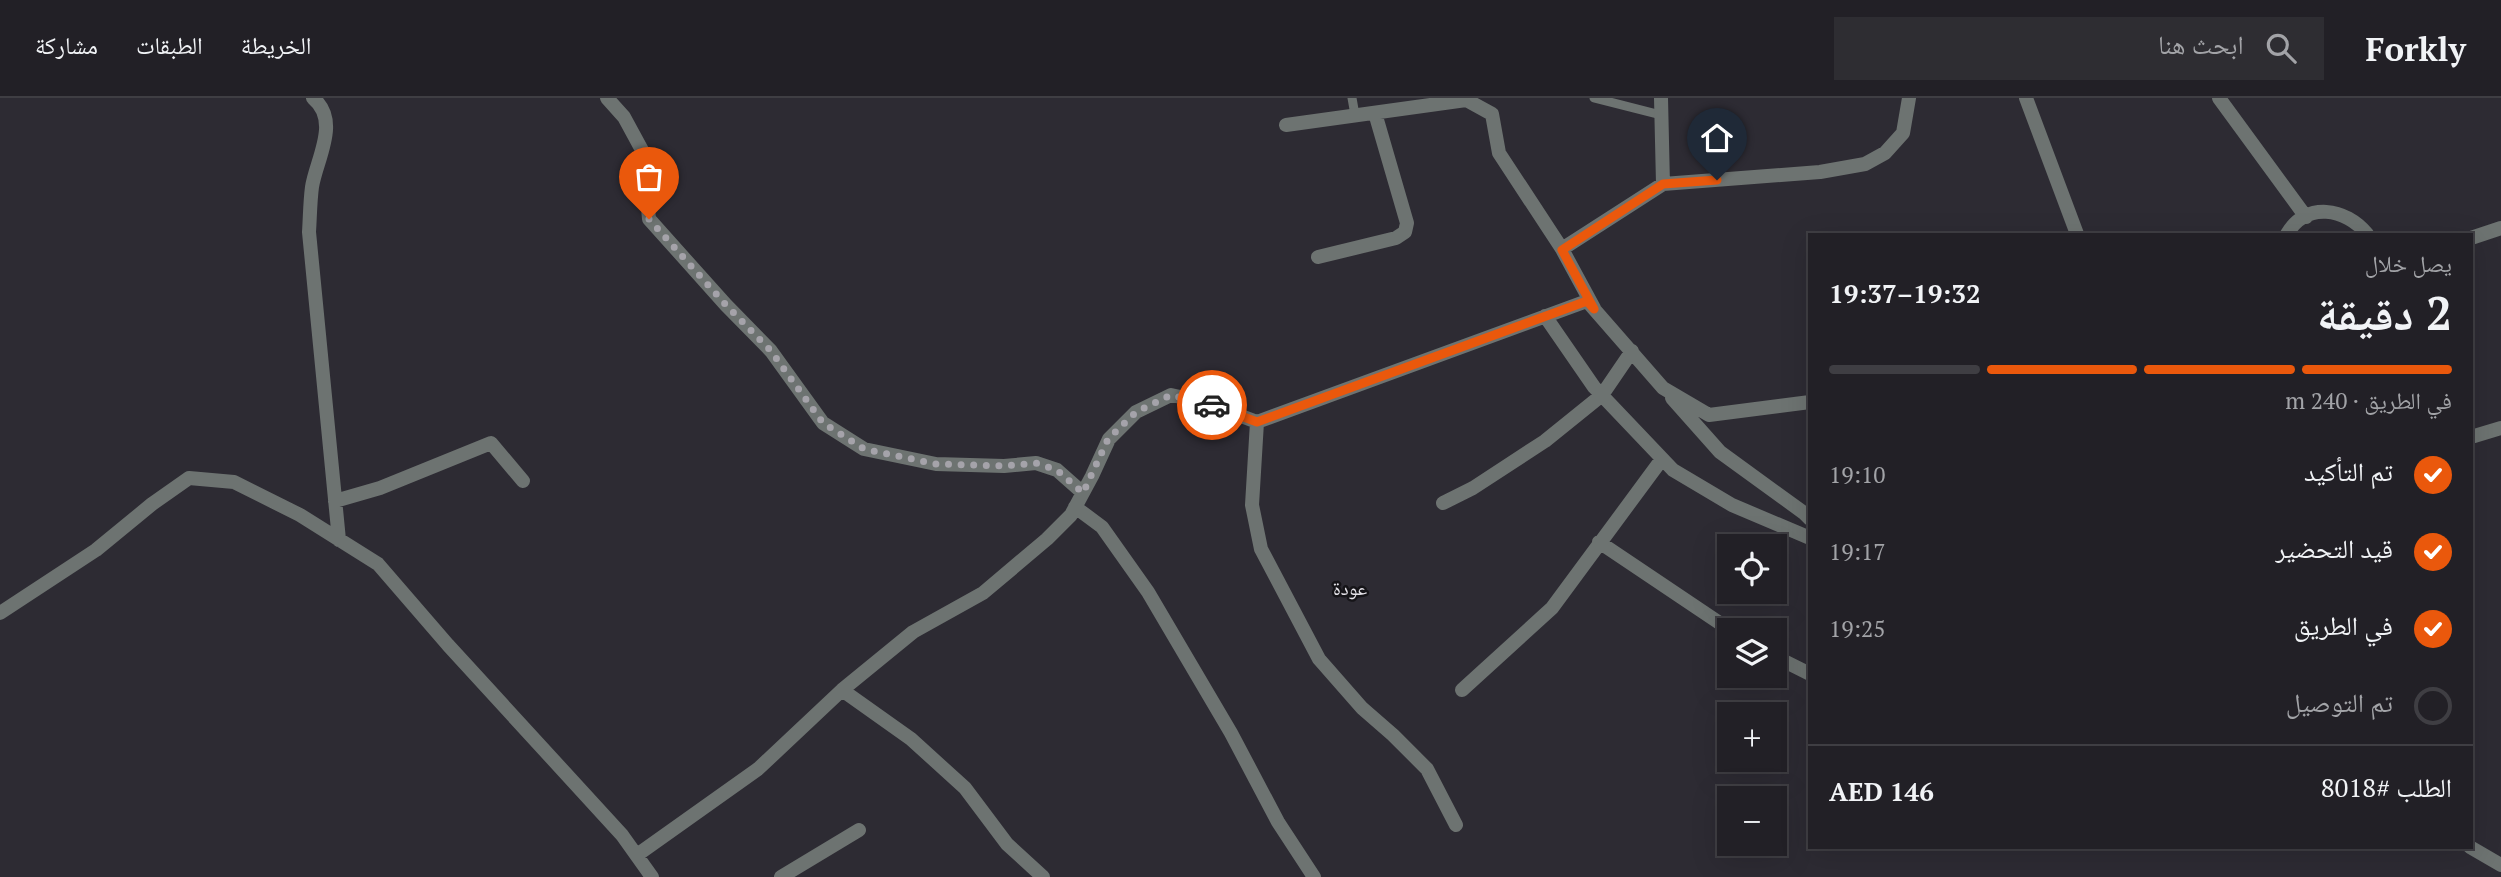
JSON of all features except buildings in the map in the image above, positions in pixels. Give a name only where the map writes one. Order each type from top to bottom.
[{"type":"street","points":[[313,98],[318,101],[325,119],[325,148],[312,185],[309,232],[340,540]]},
{"type":"street","points":[[607,98],[624,117],[643,152],[649,219],[771,351],[823,423],[864,449],[936,464],[1004,466],[1036,463],[1057,470],[1083,493]]},
{"type":"street","points":[[1661,98],[1663,184]]},
{"type":"street","points":[[1562,250],[1663,184],[1820,172],[1865,164],[1885,153],[1903,133],[1909,98]]},
{"type":"street","points":[[2026,98],[2077,233]]},
{"type":"street","points":[[2219,98],[2306,217]]},
{"type":"street","points":[[1286,125],[1464,99],[1492,114],[1499,153],[1562,250],[1594,309]]},
{"type":"street","points":[[1318,257],[1396,239],[1405,232],[1407,223],[1375,113]]},
{"type":"street","points":[[2288,233],[2300,220],[2329,212],[2344,215],[2366,233]]},
{"type":"street","points":[[2473,237],[2501,228]]},
{"type":"street","points":[[637,855],[758,769],[842,690],[913,632],[983,593],[1046,540],[1075,507],[1108,439],[1136,412],[1171,395],[1205,402],[1257,422],[1587,301],[1720,452],[1808,517]]},
{"type":"street","points":[[1545,316],[1602,395],[1673,470],[1732,505],[1808,537]]},
{"type":"street","points":[[1443,503],[1474,488],[1545,441],[1602,395],[1632,351]]},
{"type":"street","points":[[1663,388],[1709,415],[1808,402]]},
{"type":"street","points":[[1257,422],[1252,505],[1261,549],[1319,659],[1362,708],[1427,769],[1456,825]]},
{"type":"street","points":[[2473,436],[2501,428]]},
{"type":"street","points":[[335,502],[380,488],[491,443],[523,481]]},
{"type":"street","points":[[1462,690],[1552,608],[1662,459]]},
{"type":"street","points":[[0,613],[96,550],[189,478],[234,482],[300,515],[378,564],[448,645],[622,835],[652,877]]},
{"type":"street","points":[[1075,507],[1102,527],[1148,592],[1231,733],[1278,822],[1314,877]]},
{"type":"street","points":[[1600,542],[1717,621]]},
{"type":"street","points":[[1787,662],[1808,673]]},
{"type":"street","points":[[842,690],[911,739],[965,788],[1007,844],[1043,877]]},
{"type":"street","points":[[781,877],[859,830]]},
{"type":"street","points":[[2473,849],[2501,864]]},
{"type":"lane","points":[[1352,98],[1355,115]]},
{"type":"lane","points":[[1594,98],[1661,115]]},
{"type":"way so far","points":[[649,219],[771,351],[823,423],[864,449],[936,464],[1004,466],[1036,463],[1057,470],[1083,493],[1108,439],[1136,412],[1171,395],[1212,405]]},
{"type":"district","name":"عودة","points":[[1350,587]]},
{"type":"route","points":[[1212,405],[1257,422],[1587,301],[1594,309],[1562,250],[1663,184],[1717,180]]}]
